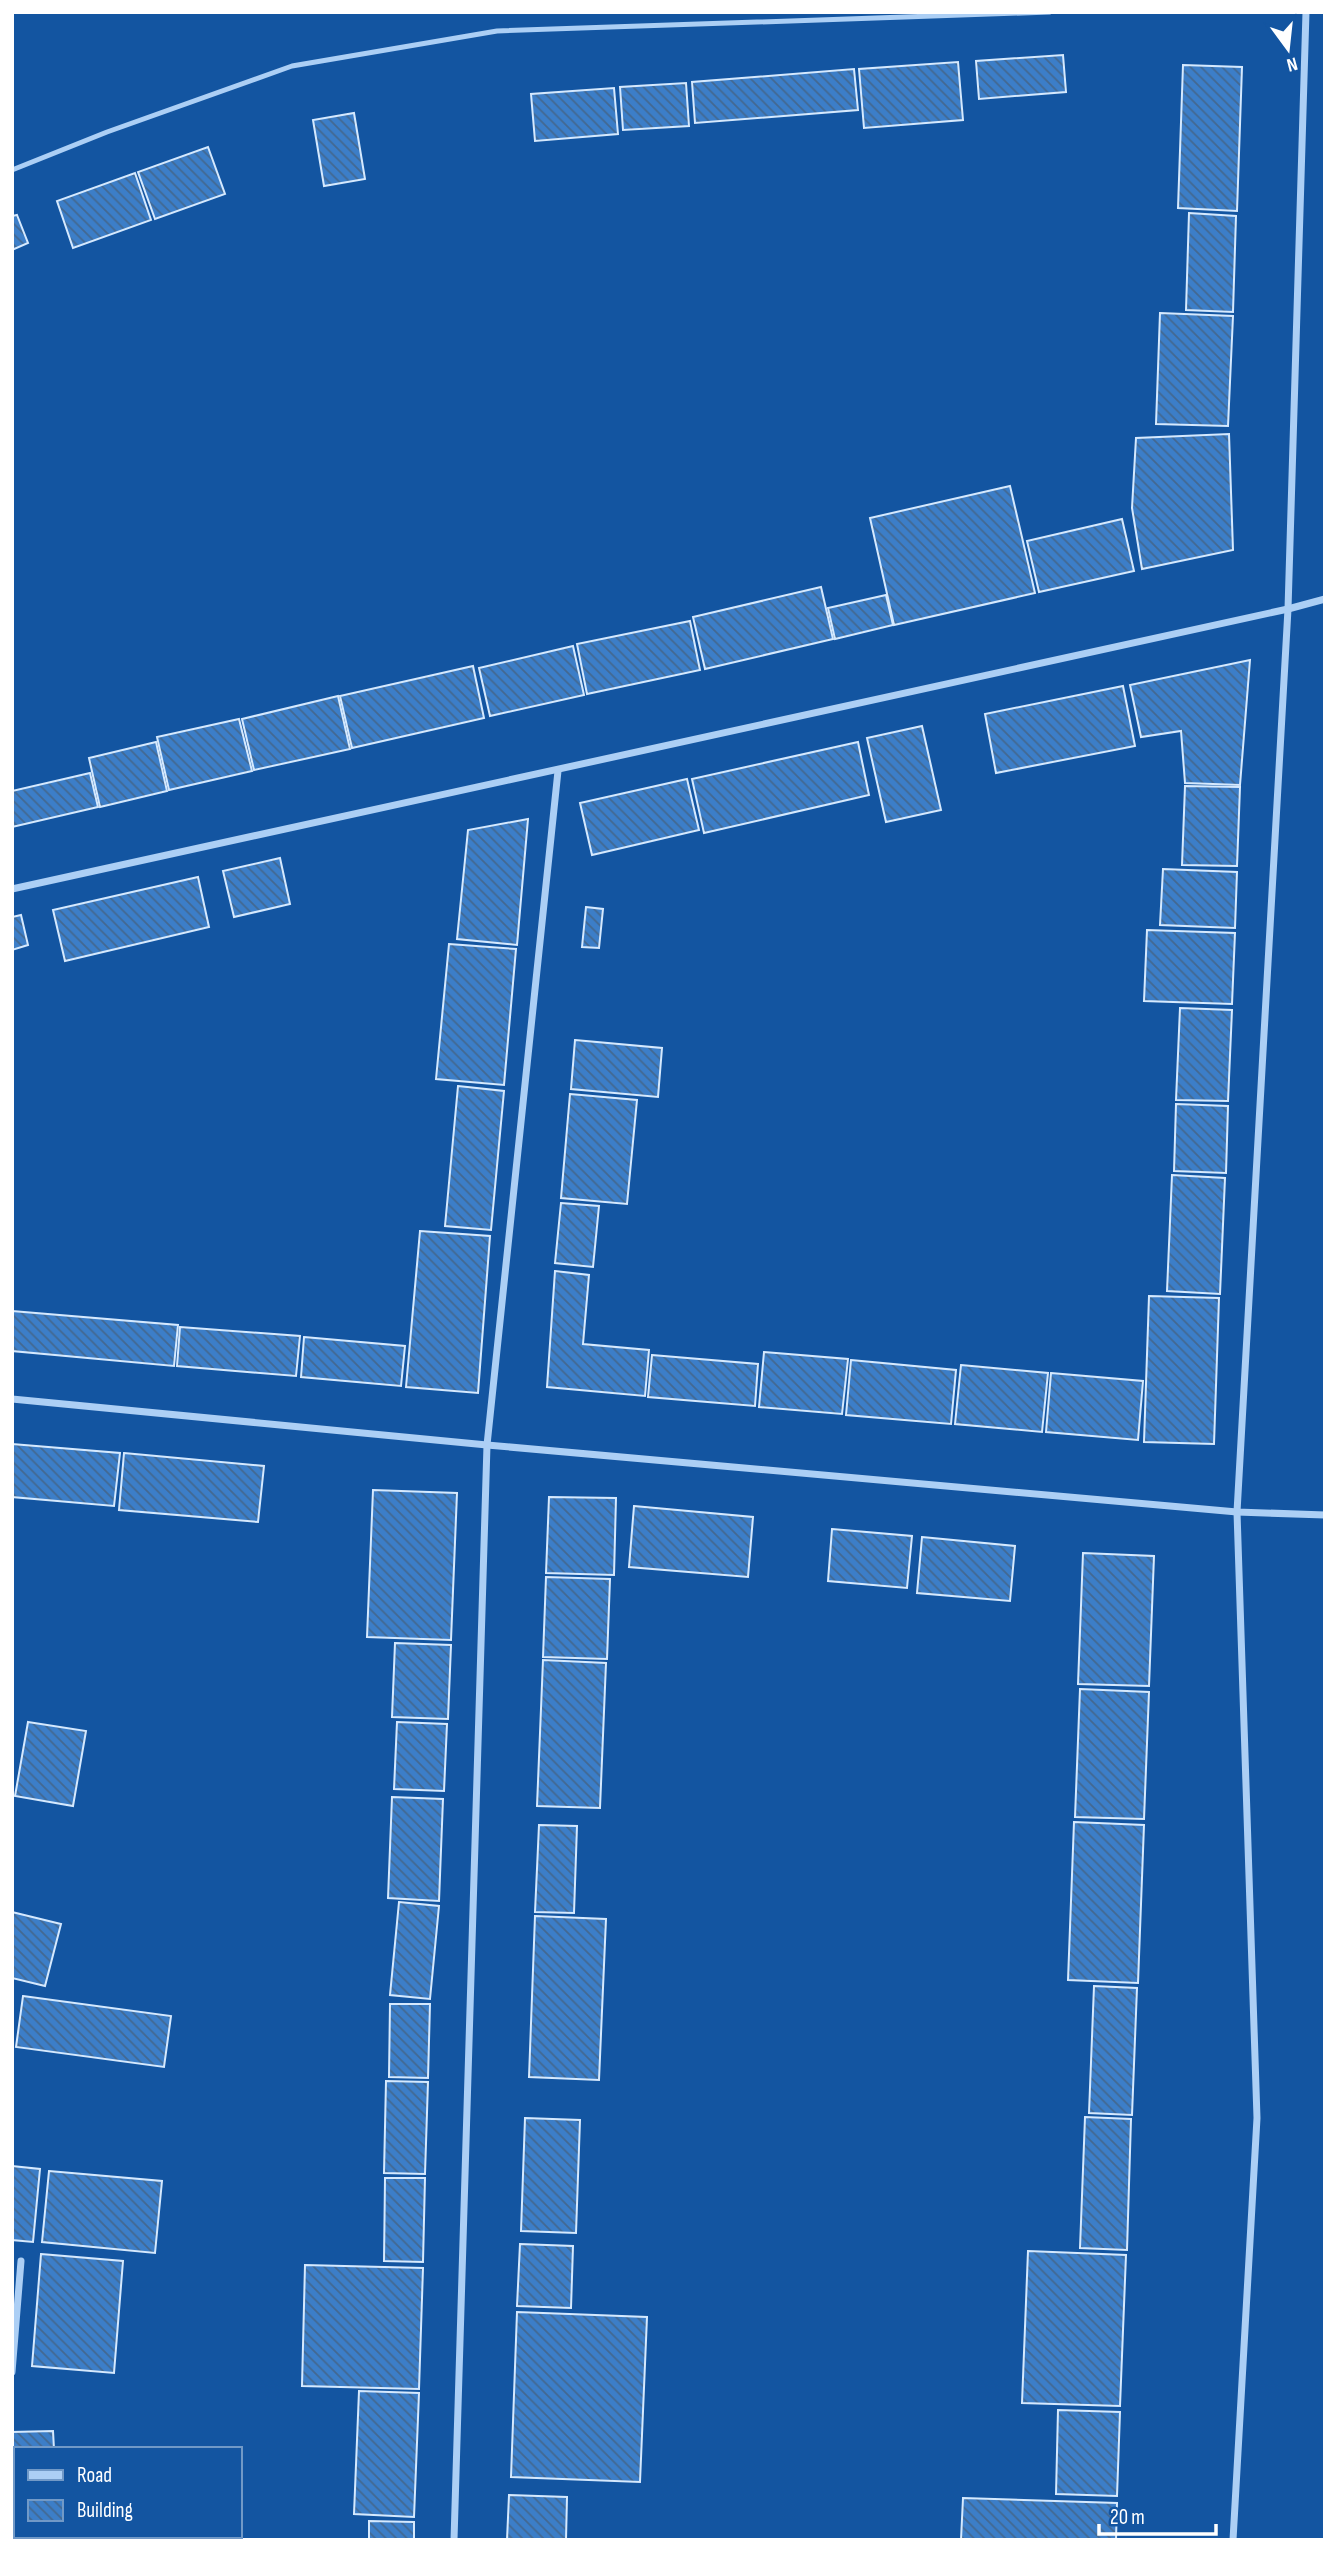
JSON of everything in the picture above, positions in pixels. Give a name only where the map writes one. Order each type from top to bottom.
[{"type":"street","points":[[1233,2540],[1257,2118],[1237,1512],[1288,609],[1306,12]]},
{"type":"street","points":[[12,889],[558,771],[1325,599]]},
{"type":"street","points":[[454,2540],[487,1445],[558,771]]},
{"type":"street","points":[[12,1399],[487,1445],[1237,1512],[1325,1515]]},
{"type":"street","points":[[12,2372],[22,2261]]},
{"type":"lane","points":[[12,170],[107,132],[292,66],[497,31],[1050,12]]},
{"type":"building","points":[[1063,55],[1066,92],[979,99],[976,61]]},
{"type":"building","points":[[958,62],[963,120],[864,128],[859,69]]},
{"type":"building","points":[[1183,65],[1242,67],[1237,211],[1178,208]]},
{"type":"building","points":[[854,69],[858,110],[695,123],[692,82]]},
{"type":"building","points":[[686,83],[689,126],[623,130],[620,87]]},
{"type":"building","points":[[614,88],[618,134],[535,141],[531,94]]},
{"type":"building","points":[[354,113],[365,179],[324,186],[313,120]]},
{"type":"building","points":[[208,147],[225,194],[155,219],[138,172]]},
{"type":"building","points":[[135,173],[151,220],[73,248],[57,201]]},
{"type":"building","points":[[1189,213],[1236,216],[1233,312],[1186,310]]},
{"type":"building","points":[[17,215],[28,243],[12,250],[12,216]]},
{"type":"building","points":[[1160,313],[1233,316],[1228,426],[1156,424]]},
{"type":"building","points":[[1229,434],[1233,550],[1142,569],[1132,508],[1136,438]]},
{"type":"building","points":[[1010,486],[1035,593],[894,625],[870,518]]},
{"type":"building","points":[[1122,519],[1134,571],[1039,592],[1027,541]]},
{"type":"building","points":[[821,587],[833,639],[705,669],[693,617]]},
{"type":"building","points":[[886,595],[893,625],[835,639],[828,608]]},
{"type":"building","points":[[690,621],[700,670],[587,694],[577,644]]},
{"type":"building","points":[[573,646],[584,695],[490,716],[479,668]]},
{"type":"building","points":[[1250,660],[1240,785],[1185,783],[1181,731],[1141,737],[1130,685]]},
{"type":"building","points":[[473,666],[484,718],[352,748],[340,696]]},
{"type":"building","points":[[1123,686],[1135,746],[996,773],[985,714]]},
{"type":"building","points":[[338,696],[350,749],[254,770],[242,719]]},
{"type":"building","points":[[239,719],[252,771],[169,790],[157,737]]},
{"type":"building","points":[[922,726],[941,810],[886,822],[867,738]]},
{"type":"building","points":[[156,742],[167,791],[100,807],[89,758]]},
{"type":"building","points":[[858,742],[869,795],[704,833],[692,779]]},
{"type":"building","points":[[90,773],[98,807],[12,827],[12,791]]},
{"type":"building","points":[[687,779],[699,830],[592,855],[580,803]]},
{"type":"building","points":[[1185,786],[1240,787],[1237,866],[1182,865]]},
{"type":"building","points":[[528,819],[517,945],[457,939],[468,830]]},
{"type":"building","points":[[280,858],[290,904],[234,917],[223,871]]},
{"type":"building","points":[[1163,869],[1237,872],[1235,928],[1160,925]]},
{"type":"building","points":[[198,877],[209,927],[65,961],[53,910]]},
{"type":"building","points":[[586,907],[603,909],[599,948],[582,947]]},
{"type":"building","points":[[21,915],[28,945],[12,950],[12,917]]},
{"type":"building","points":[[1147,930],[1235,933],[1232,1004],[1144,1001]]},
{"type":"building","points":[[449,944],[516,949],[504,1085],[436,1079]]},
{"type":"building","points":[[1180,1008],[1232,1010],[1228,1101],[1176,1100]]},
{"type":"building","points":[[575,1040],[662,1048],[658,1097],[571,1089]]},
{"type":"building","points":[[458,1086],[504,1091],[491,1230],[445,1226]]},
{"type":"building","points":[[570,1094],[637,1100],[627,1204],[561,1198]]},
{"type":"building","points":[[1176,1104],[1228,1106],[1226,1173],[1174,1171]]},
{"type":"building","points":[[1172,1175],[1225,1178],[1220,1294],[1167,1291]]},
{"type":"building","points":[[561,1203],[599,1206],[593,1267],[555,1263]]},
{"type":"building","points":[[420,1231],[490,1236],[478,1393],[406,1387]]},
{"type":"building","points":[[555,1271],[589,1275],[583,1344],[649,1350],[645,1396],[547,1387]]},
{"type":"building","points":[[1149,1296],[1219,1298],[1214,1444],[1144,1442]]},
{"type":"building","points":[[12,1311],[178,1325],[174,1366],[12,1351]]},
{"type":"building","points":[[180,1327],[300,1336],[296,1376],[177,1366]]},
{"type":"building","points":[[304,1337],[405,1346],[401,1386],[301,1377]]},
{"type":"building","points":[[764,1352],[848,1359],[842,1414],[759,1407]]},
{"type":"building","points":[[652,1355],[758,1364],[755,1406],[648,1397]]},
{"type":"building","points":[[851,1360],[956,1370],[951,1424],[846,1415]]},
{"type":"building","points":[[961,1365],[1048,1373],[1042,1432],[955,1424]]},
{"type":"building","points":[[1051,1373],[1143,1381],[1138,1440],[1046,1432]]},
{"type":"building","points":[[12,1444],[120,1453],[114,1506],[12,1497]]},
{"type":"building","points":[[124,1453],[264,1466],[258,1522],[119,1510]]},
{"type":"building","points":[[373,1490],[457,1493],[451,1640],[367,1637]]},
{"type":"building","points":[[549,1497],[616,1498],[614,1575],[546,1573]]},
{"type":"building","points":[[634,1506],[753,1517],[748,1577],[629,1567]]},
{"type":"building","points":[[832,1529],[912,1536],[907,1588],[828,1581]]},
{"type":"building","points":[[922,1537],[1015,1546],[1010,1601],[917,1593]]},
{"type":"building","points":[[1083,1553],[1154,1556],[1149,1686],[1078,1684]]},
{"type":"building","points":[[546,1577],[610,1579],[607,1659],[543,1657]]},
{"type":"building","points":[[395,1643],[451,1645],[448,1719],[392,1717]]},
{"type":"building","points":[[543,1660],[606,1663],[600,1808],[537,1806]]},
{"type":"building","points":[[1080,1689],[1149,1692],[1144,1819],[1075,1817]]},
{"type":"building","points":[[28,1722],[86,1731],[73,1806],[15,1796]]},
{"type":"building","points":[[397,1722],[447,1724],[444,1791],[394,1789]]},
{"type":"building","points":[[392,1797],[443,1799],[439,1901],[388,1898]]},
{"type":"building","points":[[1074,1822],[1144,1825],[1138,1983],[1068,1980]]},
{"type":"building","points":[[539,1825],[577,1826],[574,1913],[535,1912]]},
{"type":"building","points":[[399,1902],[439,1906],[430,1999],[390,1995]]},
{"type":"building","points":[[12,1912],[61,1924],[45,1986],[12,1978]]},
{"type":"building","points":[[535,1916],[606,1919],[599,2080],[529,2077]]},
{"type":"building","points":[[1094,1986],[1137,1988],[1132,2115],[1089,2113]]},
{"type":"building","points":[[23,1996],[171,2016],[164,2067],[16,2047]]},
{"type":"building","points":[[390,2004],[430,2004],[428,2078],[389,2077]]},
{"type":"building","points":[[386,2081],[428,2082],[425,2174],[384,2173]]},
{"type":"building","points":[[1085,2117],[1131,2119],[1127,2250],[1080,2248]]},
{"type":"building","points":[[525,2118],[580,2120],[576,2233],[521,2231]]},
{"type":"building","points":[[12,2166],[40,2169],[33,2242],[12,2240]]},
{"type":"building","points":[[49,2171],[162,2181],[155,2253],[42,2242]]},
{"type":"building","points":[[385,2178],[425,2178],[423,2262],[384,2261]]},
{"type":"building","points":[[520,2244],[573,2246],[571,2308],[517,2306]]},
{"type":"building","points":[[1028,2251],[1126,2255],[1120,2406],[1022,2403]]},
{"type":"building","points":[[41,2254],[123,2261],[114,2373],[32,2366]]},
{"type":"building","points":[[305,2265],[423,2268],[419,2389],[302,2386]]},
{"type":"building","points":[[517,2312],[647,2317],[640,2482],[511,2477]]},
{"type":"building","points":[[359,2391],[419,2393],[414,2517],[354,2514]]},
{"type":"building","points":[[1058,2410],[1120,2412],[1117,2496],[1056,2494]]},
{"type":"building","points":[[53,2431],[54,2447],[14,2447],[14,2538],[55,2540],[12,2540],[12,2432]]},
{"type":"building","points":[[509,2495],[567,2497],[566,2540],[507,2540]]},
{"type":"building","points":[[963,2498],[1117,2503],[1116,2540],[961,2540]]},
{"type":"building","points":[[369,2521],[414,2522],[414,2540],[369,2540]]}]
